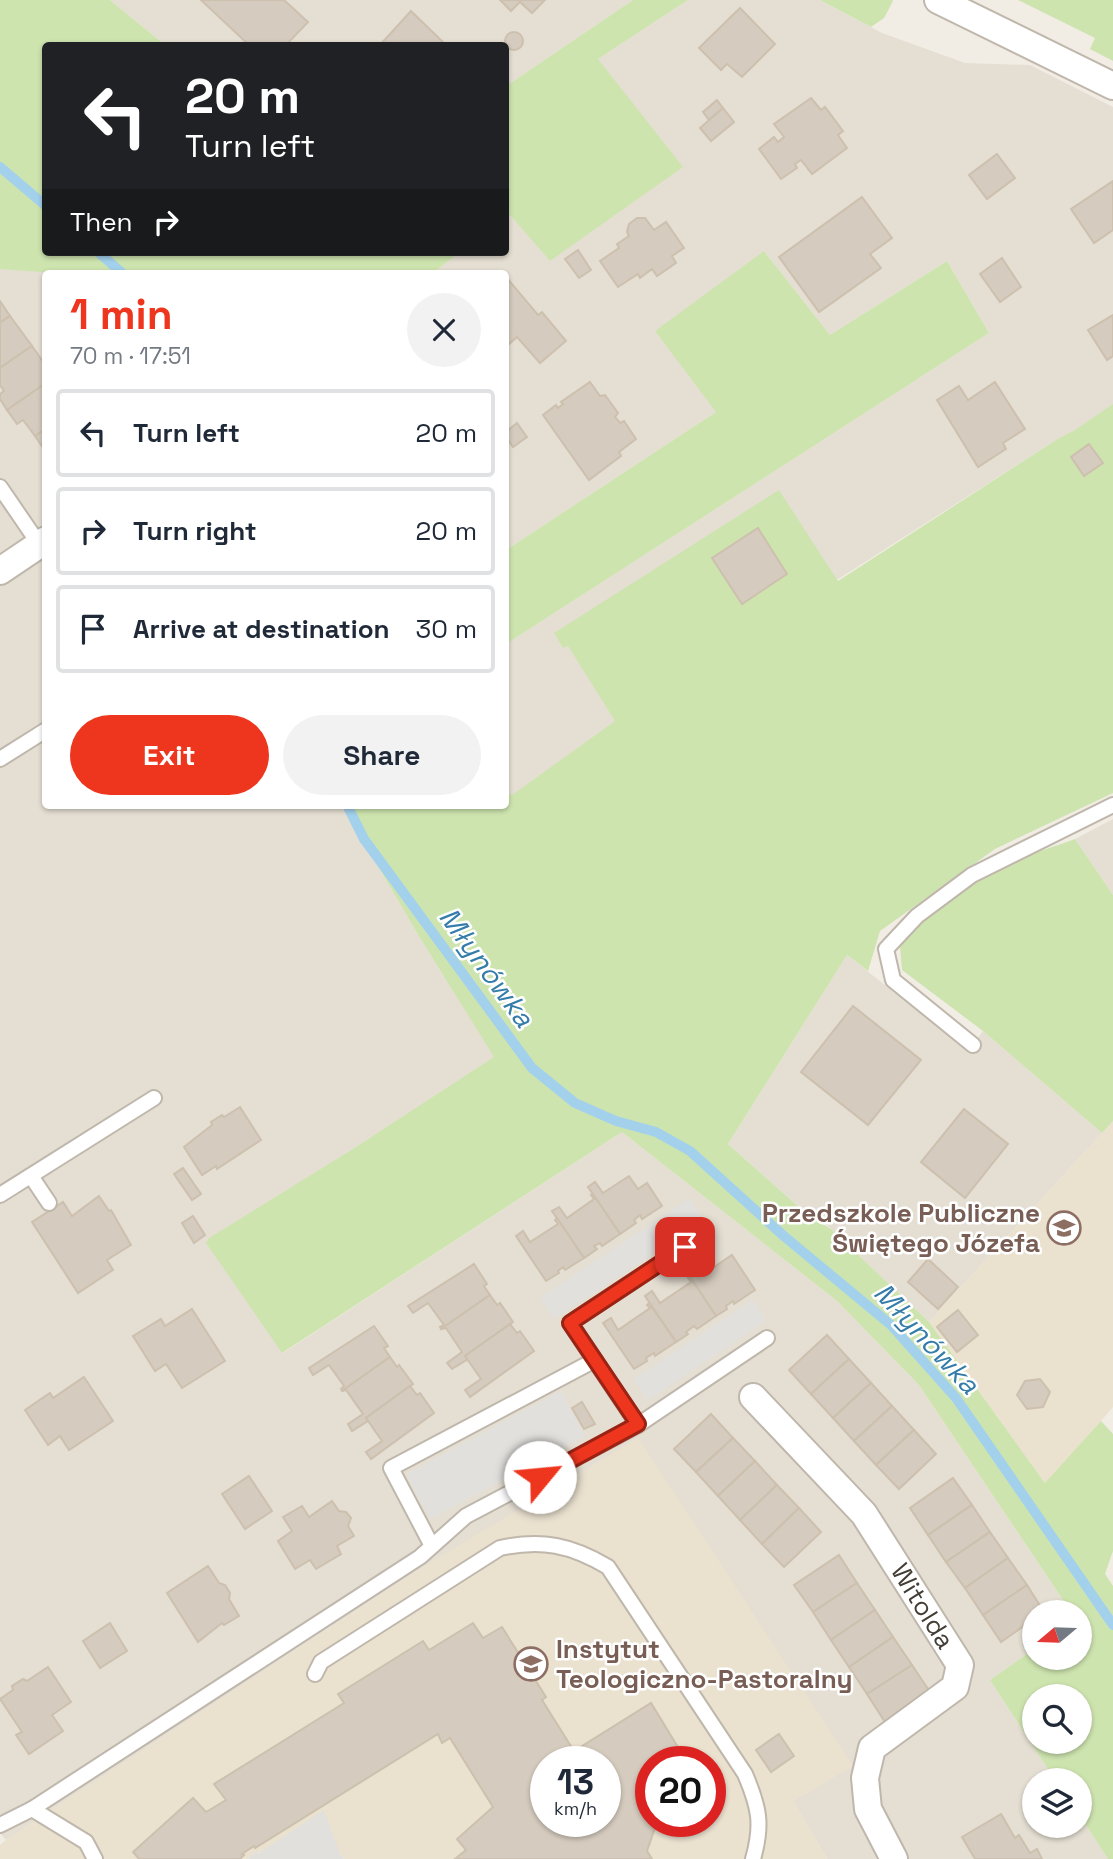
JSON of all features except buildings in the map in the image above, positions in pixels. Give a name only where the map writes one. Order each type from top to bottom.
[{"type":"street","points":[[938,0],[1113,86]]},
{"type":"street","points":[[0,571],[42,542]]},
{"type":"street","name":"Witolda","points":[[753,1397],[864,1514],[960,1665],[954,1687],[872,1748],[865,1778],[868,1809],[894,1859]]},
{"type":"lane","points":[[0,487],[42,542]]},
{"type":"lane","points":[[0,759],[42,733]]},
{"type":"lane","points":[[973,1045],[893,980],[886,949],[917,916],[972,875],[1113,805]]},
{"type":"lane","points":[[0,1195],[154,1098]]},
{"type":"lane","points":[[32,1175],[49,1203]]},
{"type":"lane","points":[[638,1424],[570,1323],[685,1247]]},
{"type":"lane","points":[[0,1825],[32,1809],[409,1564],[466,1516],[638,1424],[767,1338]]},
{"type":"lane","points":[[432,1546],[391,1468],[595,1360]]},
{"type":"lane","points":[[315,1674],[321,1662],[500,1548],[526,1542],[554,1544],[585,1553],[608,1567],[745,1774],[758,1804],[760,1835],[754,1859]]},
{"type":"lane","points":[[32,1809],[86,1842],[95,1859]]},
{"type":"shaded area","points":[[110,0],[633,0],[509,84],[509,42],[161,42]]},
{"type":"shaded area","points":[[688,0],[820,0],[882,33],[965,63],[1030,65],[1113,107],[1113,521],[1056,440],[616,721],[512,796],[509,794],[509,642],[989,333],[947,261],[830,335],[764,251],[716,412],[509,548],[509,270],[437,270],[455,256],[509,256],[510,214],[551,261],[598,59]]},
{"type":"shaded area","points":[[0,267],[42,270],[42,809],[344,809],[417,933],[495,1057],[207,1243],[283,1353],[622,1132],[837,1301],[919,1385],[1063,1600],[1022,1600],[1022,1657],[990,1680],[1022,1729],[1022,1754],[1038,1754],[1047,1768],[1022,1768],[1022,1838],[1092,1838],[1092,1834],[1108,1859],[827,1859],[793,1801],[852,1766],[426,1565],[6,1840],[0,1833]]},
{"type":"shaded area","points":[[1113,819],[1113,895],[1075,839]]},
{"type":"shaded area","points":[[847,955],[968,1051],[983,1031],[1102,1133],[929,1322],[812,1212],[809,1216],[728,1144]]},
{"type":"shaded area","name":"Przedszkole Publiczne Świętego Józefa","points":[[1113,1121],[1113,1407],[1046,1484],[929,1322]]},
{"type":"shaded area","points":[[689,1199],[704,1220],[554,1319],[540,1298]]},
{"type":"shaded area","points":[[753,1300],[766,1321],[648,1400],[634,1379]]},
{"type":"shaded area","points":[[561,1391],[585,1436],[430,1519],[407,1474]]},
{"type":"shaded area","name":"Instytut Teologiczno-Pastoralny","points":[[638,1438],[853,1766],[793,1801],[827,1859],[344,1859],[340,1854],[256,1852],[248,1859],[0,1859],[0,1845],[426,1565]]},
{"type":"shaded area","points":[[324,1810],[344,1859],[248,1859],[256,1851],[259,1853]]},
{"type":"green space","points":[[0,0],[110,0],[161,42],[42,42],[42,256],[455,256],[437,270],[42,270],[42,272],[0,269]]},
{"type":"green space","points":[[633,0],[688,0],[598,59],[683,167],[550,261],[509,216],[509,84]]},
{"type":"green space","points":[[820,0],[893,1],[884,18],[871,27]]},
{"type":"green space","points":[[1018,0],[1113,0],[1113,61],[1090,49],[1095,38]]},
{"type":"green space","points":[[764,251],[830,335],[947,261],[989,333],[509,642],[509,548],[716,412],[655,331]]},
{"type":"green space","points":[[1113,404],[1113,793],[995,849],[880,931],[868,971],[847,955],[728,1144],[809,1216],[831,1229],[929,1322],[1045,1483],[1101,1421],[1113,1434],[1113,1551],[1105,1574],[1113,1586],[1113,1859],[1108,1859],[1092,1834],[1092,1768],[1047,1768],[1038,1754],[1092,1754],[1092,1684],[1022,1684],[1022,1729],[990,1680],[1022,1657],[1022,1670],[1092,1670],[1092,1600],[1063,1600],[919,1385],[837,1301],[622,1132],[282,1353],[206,1243],[209,1238],[494,1057],[344,809],[509,809],[509,794],[512,795],[615,721],[568,646],[563,648],[554,633],[779,490],[838,581]]},
{"type":"green space","points":[[1075,839],[1113,895],[1113,1121],[1102,1133],[983,1031],[902,970],[900,947],[921,923],[959,890],[1020,858]]},
{"type":"waterway","name":"Młynówka","points":[[0,167],[42,203]]},
{"type":"waterway","name":"Młynówka","points":[[103,256],[119,270]]},
{"type":"waterway","name":"Młynówka","points":[[349,809],[364,839],[532,1068],[575,1103],[616,1121],[656,1132],[690,1151],[785,1237],[891,1325],[956,1398],[1113,1625]]},
{"type":"place","name":"Przedszkole Publiczne Świętego Józefa","points":[[1064,1228]]},
{"type":"place","name":"Instytut Teologiczno-Pastoralny","points":[[531,1664]]},
{"type":"route","points":[[540,1477],[638,1424],[570,1323],[685,1247]]}]
